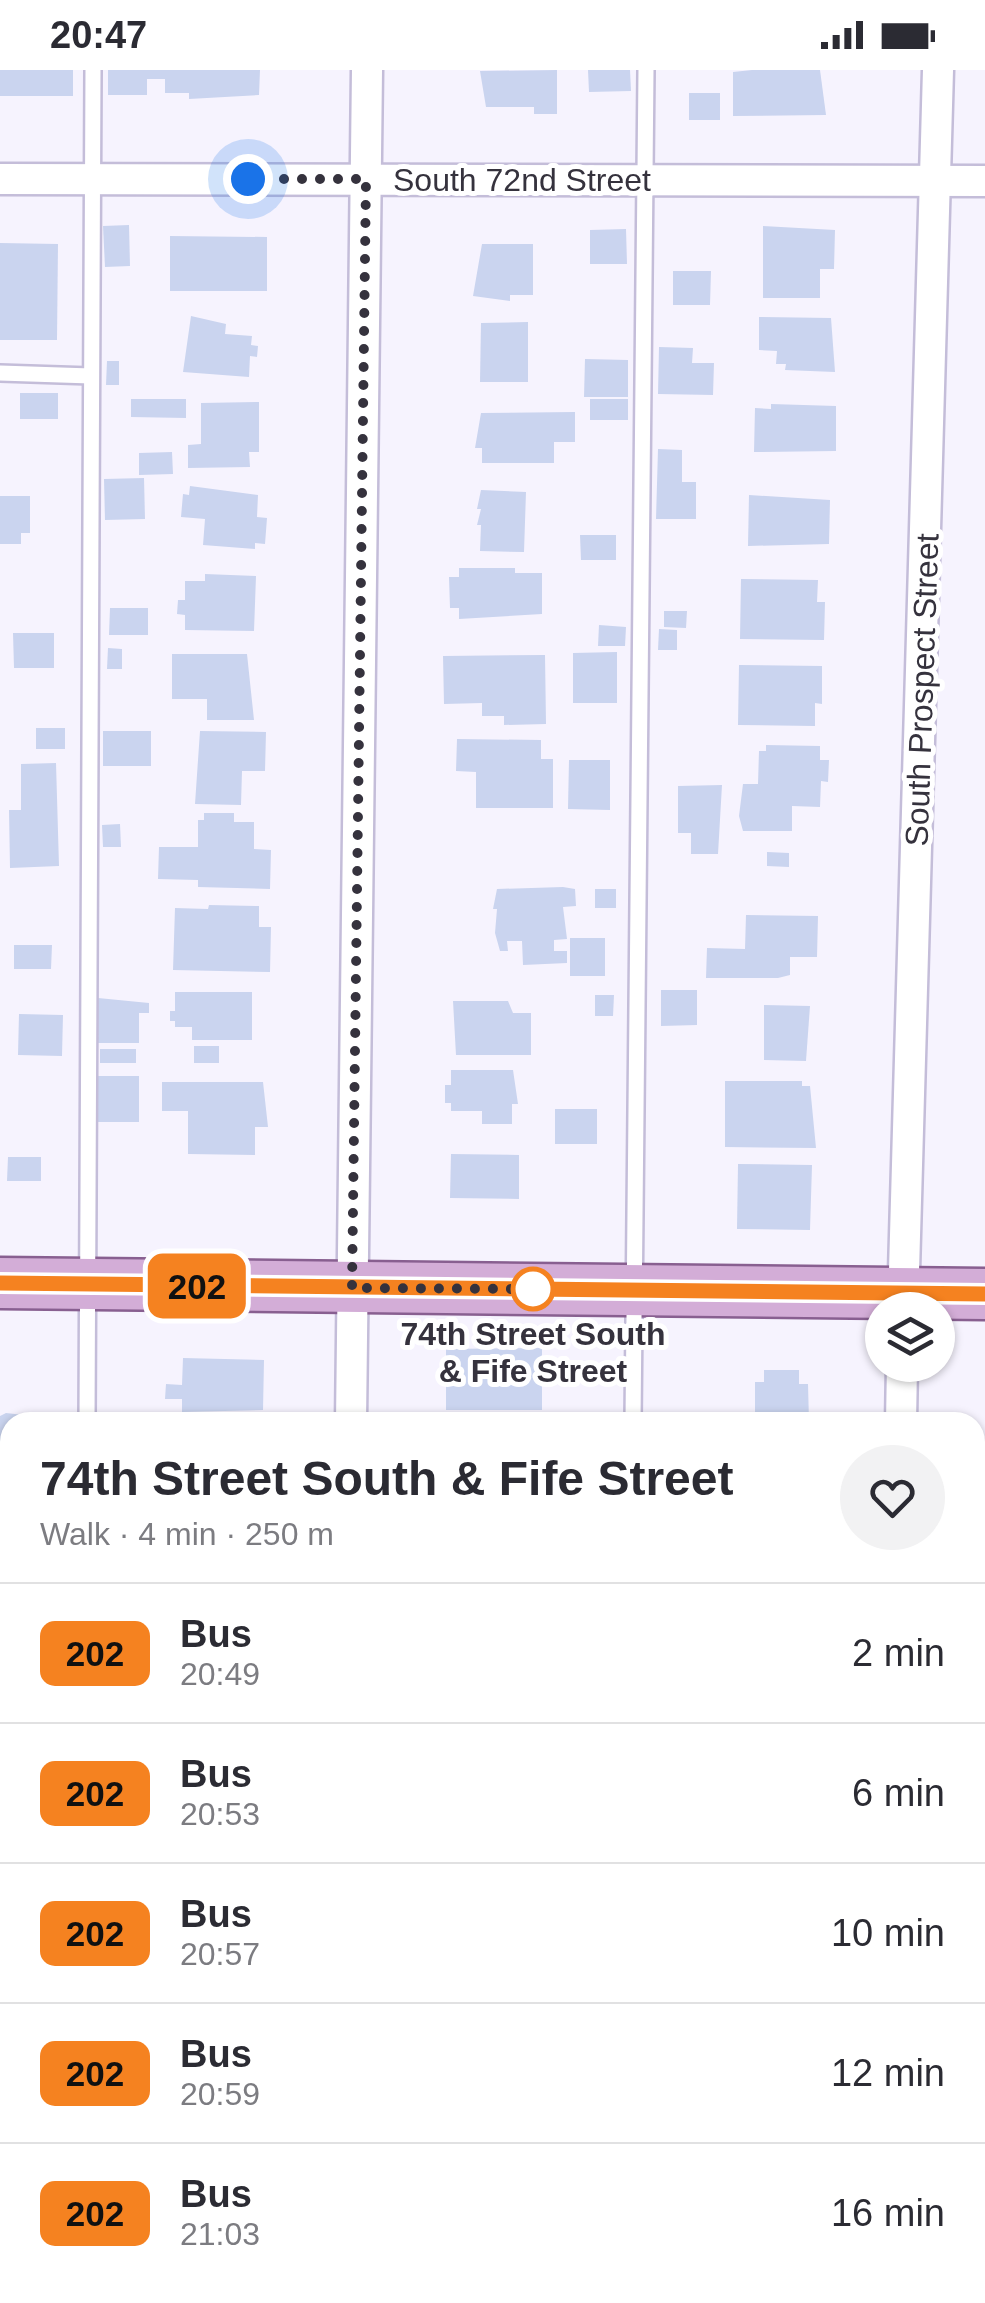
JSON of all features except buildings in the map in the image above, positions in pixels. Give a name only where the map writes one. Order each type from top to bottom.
[{"type":"main road","points":[[0,1283],[635,1290],[865,1300]]},
{"type":"main road","points":[[955,1297],[985,1294]]},
{"type":"street","points":[[351,1412],[368,70]]},
{"type":"street","name":"South Prospect Street","points":[[904,1292],[938,180],[938,70]]},
{"type":"street","name":"South 72nd Street","points":[[0,178],[985,180]]},
{"type":"street","points":[[902,1382],[902,1412]]},
{"type":"lane","points":[[86,1412],[94,70]]},
{"type":"lane","points":[[633,1412],[646,70]]},
{"type":"lane","points":[[0,373],[91,376]]},
{"type":"bus line","name":"202","points":[[0,1283],[985,1294]]},
{"type":"place","name":"74th Street South & Fife Street","points":[[533,1289]]},
{"type":"route","points":[[248,179],[366,179],[352,1288],[533,1289]]}]
